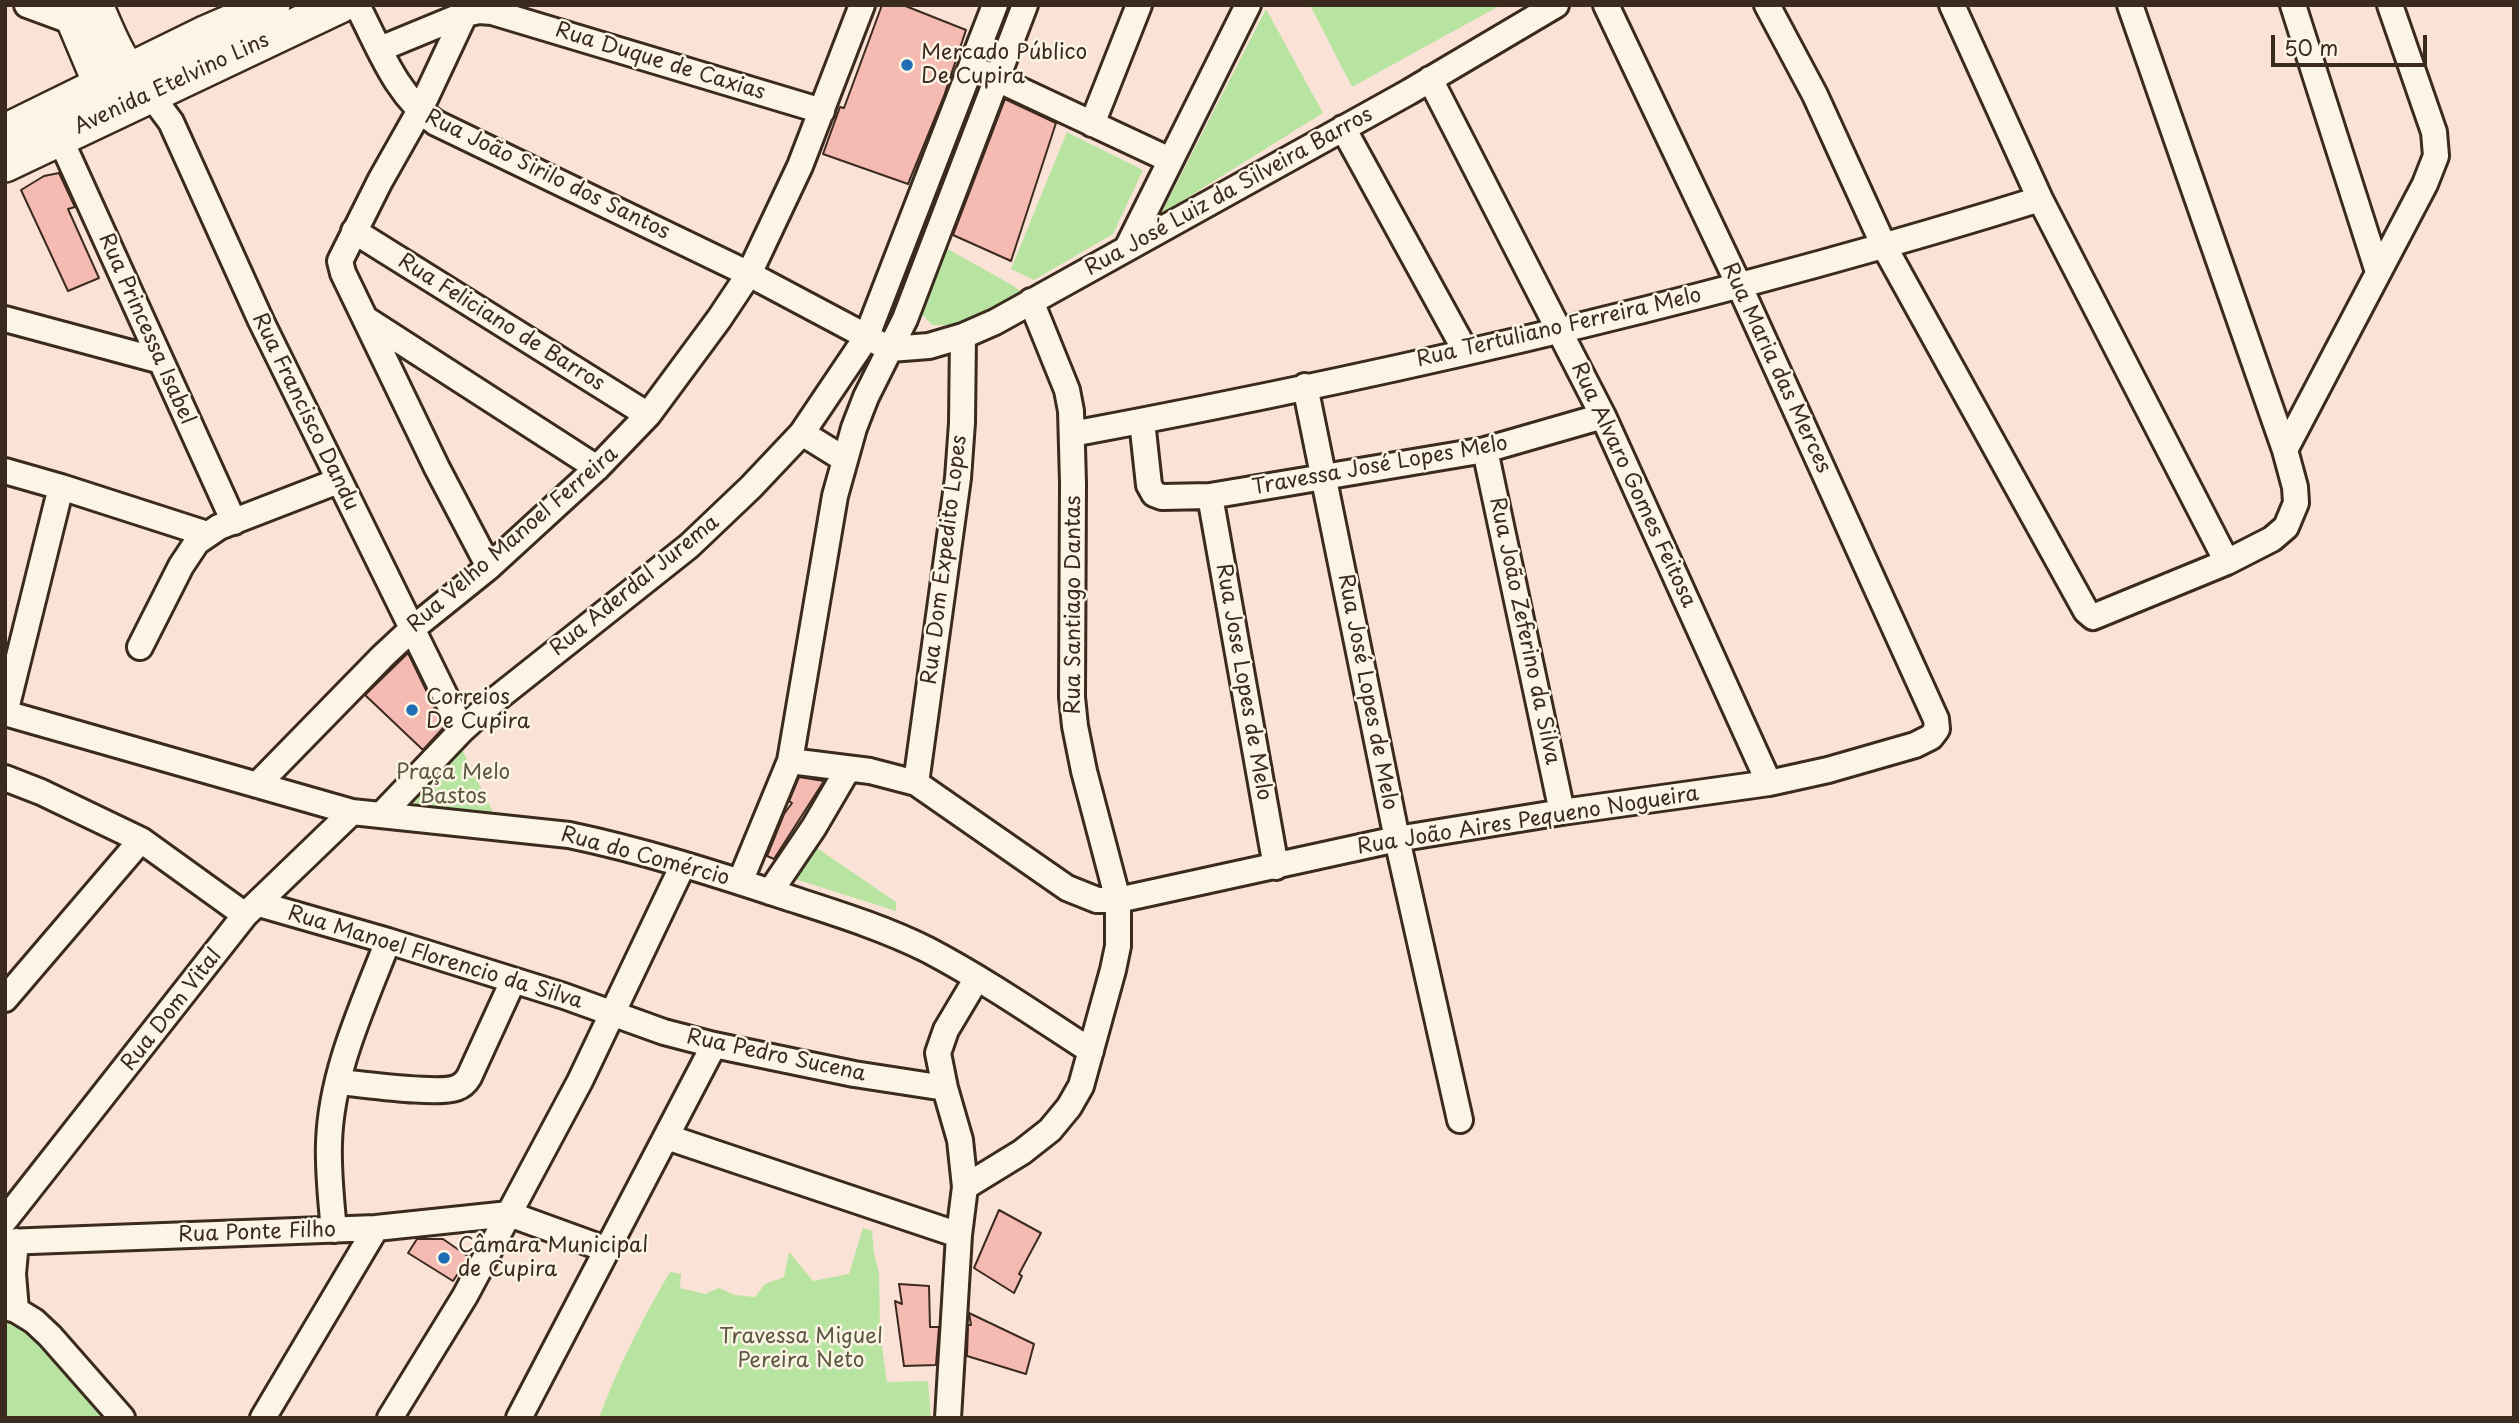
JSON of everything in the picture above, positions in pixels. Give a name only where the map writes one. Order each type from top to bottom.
[{"type":"main road","name":"Avenida Etelvino Lins","points":[[5,164],[59,136],[207,33],[288,11],[340,5]]},
{"type":"main road","points":[[80,11],[123,91]]},
{"type":"main road","name":"Avenida Etelvino Lins","points":[[5,132],[123,91]]},
{"type":"street","points":[[27,5],[80,11]]},
{"type":"street","name":"Rua João Sirilo dos Santos","points":[[357,5],[407,97],[419,112],[457,134],[749,274],[890,349]]},
{"type":"street","name":"Rua Velho Manoel Ferreira","points":[[257,785],[356,682],[412,629],[489,567],[597,468],[648,415],[749,274],[800,166],[862,5]]},
{"type":"street","name":"Rua Aderdal Jurema","points":[[381,815],[461,730],[689,545],[751,487],[802,433],[866,338],[995,5]]},
{"type":"street","points":[[740,882],[790,761],[835,495],[844,459],[866,397],[905,319],[1025,5]]},
{"type":"street","points":[[1092,124],[1139,5]]},
{"type":"street","points":[[1127,248],[1248,5]]},
{"type":"street","name":"Rua Maria das Merces","points":[[1606,5],[1739,285],[1936,719],[1935,733]]},
{"type":"street","points":[[1767,5],[1815,95],[1884,246],[2087,614],[2097,616],[2227,562],[2272,539],[2286,527],[2296,503],[2295,487],[2285,450],[2130,5]]},
{"type":"street","points":[[1952,5],[2040,199],[2227,562]]},
{"type":"street","points":[[2293,5],[2378,272]]},
{"type":"street","points":[[2285,450],[2425,184],[2436,156],[2436,144],[2390,5]]},
{"type":"street","name":"Rua José Luiz da Silveira Barros","points":[[890,349],[929,346],[963,336],[1031,301],[1430,79],[1554,6]]},
{"type":"street","name":"Rua Duque de Caxias","points":[[380,50],[465,14],[479,11],[506,15],[822,111]]},
{"type":"street","points":[[465,14],[419,112],[341,257],[340,265],[437,468],[489,567]]},
{"type":"street","points":[[971,67],[1170,160]]},
{"type":"street","name":"Rua Alvaro Gomes Feitosa","points":[[1430,79],[1603,416],[1769,783]]},
{"type":"street","name":"Rua Francisco Dandu","points":[[123,91],[171,122],[261,321],[461,730]]},
{"type":"street","points":[[1343,128],[1466,352]]},
{"type":"street","name":"Rua Princessa Isabel","points":[[59,136],[234,522]]},
{"type":"street","name":"Rua Tertuliano Ferreira Melo","points":[[1072,434],[1560,332],[1884,246],[2040,199]]},
{"type":"street","name":"Rua Feliciano de Barros","points":[[354,231],[648,415]]},
{"type":"street","name":"Rua Santiago Dantas","points":[[965,1187],[1022,1152],[1050,1130],[1069,1107],[1081,1086],[1118,946],[1118,900],[1084,771],[1073,707],[1072,434],[1067,390],[1031,301]]},
{"type":"street","points":[[365,318],[597,468]]},
{"type":"street","points":[[5,319],[161,361]]},
{"type":"street","name":"Rua Dom Expedito Lopes","points":[[916,783],[958,478],[963,336]]},
{"type":"street","name":"Rua José Lopes de Melo","points":[[1305,386],[1397,839],[1460,1120]]},
{"type":"street","name":"Travessa José Lopes Melo","points":[[1142,421],[1149,485],[1154,494],[1162,498],[1210,496],[1485,450],[1603,416]]},
{"type":"street","points":[[802,433],[844,459]]},
{"type":"street","name":"Rua João Zeferino da Silva","points":[[1485,450],[1562,812]]},
{"type":"street","points":[[5,471],[207,534]]},
{"type":"street","points":[[140,647],[189,552],[207,534],[338,481]]},
{"type":"street","points":[[5,713],[61,487]]},
{"type":"street","name":"Rua Jose Lopes de Melo","points":[[1210,496],[1276,867]]},
{"type":"street","name":"Rua do Comércio","points":[[5,713],[352,812],[569,835],[601,841],[740,882],[854,920],[925,949],[977,978],[1091,1051]]},
{"type":"street","name":"Rua João Aires Pequeno Nogueira","points":[[1118,900],[1397,839],[1562,812],[1769,783],[1887,754],[1926,740],[1935,733]]},
{"type":"street","points":[[790,761],[893,776],[916,783],[1067,888],[1097,900],[1118,900]]},
{"type":"street","points":[[770,892],[814,827],[848,769]]},
{"type":"street","name":"Rua Manoel Florencio da Silva","points":[[5,778],[41,792],[141,840],[252,909],[388,941],[564,996],[610,1014]]},
{"type":"street","name":"Rua Dom Vital","points":[[9,1234],[252,909],[352,812]]},
{"type":"street","points":[[5,999],[141,840]]},
{"type":"street","points":[[390,1418],[460,1305],[580,1081],[683,865]]},
{"type":"street","points":[[334,1230],[329,1141],[338,1082],[342,1061],[388,941]]},
{"type":"street","points":[[948,1418],[959,1235],[965,1187],[960,1140],[939,1066],[940,1042],[977,978]]},
{"type":"street","points":[[338,1082],[437,1090],[456,1088],[464,1084],[513,981]]},
{"type":"street","name":"Rua Pedro Sucena","points":[[610,1014],[714,1045],[854,1074],[945,1088]]},
{"type":"street","points":[[519,1418],[714,1045]]},
{"type":"street","points":[[667,1137],[959,1235]]},
{"type":"street","points":[[509,1214],[608,1250]]},
{"type":"street","name":"Rua Ponte Filho","points":[[9,1234],[334,1230],[509,1214]]},
{"type":"street","points":[[263,1418],[376,1228]]},
{"type":"street","points":[[9,1234],[13,1273],[11,1308],[34,1321],[51,1336],[122,1418]]},
{"type":"green space","points":[[1310,5],[1501,5],[1352,87]]},
{"type":"green space","points":[[1266,9],[1323,113],[1161,214]]},
{"type":"green space","points":[[1067,132],[1143,170],[1113,234],[1034,280],[1011,269]]},
{"type":"green space","points":[[946,248],[1022,292],[956,325],[932,325],[922,314],[926,289]]},
{"type":"green space","name":"Praça Melo Bastos","points":[[459,744],[492,810],[490,814],[418,805],[412,801],[412,792]]},
{"type":"green space","points":[[814,846],[896,902],[896,911],[795,879]]},
{"type":"green space","name":"Travessa Miguel Pereira Neto","points":[[863,1228],[872,1231],[879,1273],[880,1332],[887,1382],[928,1381],[931,1418],[599,1418],[631,1344],[670,1272],[681,1274],[680,1288],[705,1294],[719,1288],[735,1295],[755,1297],[765,1284],[784,1277],[789,1252],[813,1281],[849,1274]]},
{"type":"green space","points":[[5,1321],[24,1325],[118,1418],[5,1418]]},
{"type":"building","name":"Mercado Público De Cupira","points":[[882,5],[903,5],[966,30],[944,96],[908,184],[823,154],[840,107],[844,108]]},
{"type":"building","points":[[1005,99],[1056,123],[1011,261],[953,235]]},
{"type":"building","points":[[59,173],[75,207],[68,209],[99,278],[68,291],[21,190],[44,176]]},
{"type":"building","name":"Correios De Cupira","points":[[408,653],[444,727],[423,750],[365,695]]},
{"type":"building","points":[[799,777],[824,781],[774,859],[767,856],[784,814],[792,803],[789,801]]},
{"type":"building","points":[[999,1210],[1041,1233],[1019,1274],[1022,1276],[1014,1293],[974,1268]]},
{"type":"building","name":"Câmara Municipal de Cupira","points":[[417,1239],[443,1239],[469,1257],[453,1281],[408,1253]]},
{"type":"building","points":[[899,1284],[929,1286],[930,1327],[939,1327],[936,1365],[904,1366],[895,1301],[902,1304]]},
{"type":"building","points":[[969,1313],[1034,1344],[1026,1374],[967,1356],[968,1325],[971,1325]]},
{"type":"place","name":"Mercado Público De Cupira","points":[[907,65]]},
{"type":"place","name":"Correios De Cupira","points":[[412,710]]},
{"type":"place","name":"Câmara Municipal de Cupira","points":[[444,1258]]}]
